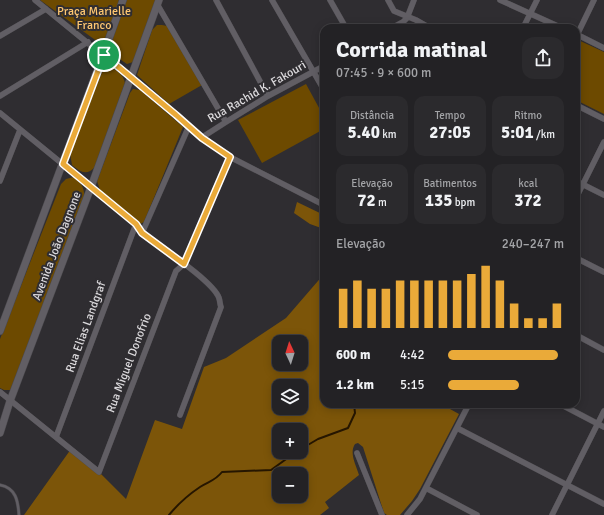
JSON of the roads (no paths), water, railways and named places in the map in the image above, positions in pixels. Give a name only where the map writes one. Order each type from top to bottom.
[{"type":"street","points":[[35,0],[132,78],[202,138],[230,157],[320,203]]},
{"type":"street","name":"Avenida João Dagnone","points":[[0,331],[104,55],[123,0]]},
{"type":"street","points":[[216,0],[268,96]]},
{"type":"street","points":[[272,0],[320,83]]},
{"type":"street","points":[[330,0],[344,24]]},
{"type":"street","points":[[388,0],[394,11],[404,23]]},
{"type":"street","points":[[404,23],[414,0]]},
{"type":"street","points":[[500,0],[553,24]]},
{"type":"street","points":[[525,24],[537,0]]},
{"type":"street","points":[[580,27],[594,0]]},
{"type":"street","points":[[158,2],[226,122]]},
{"type":"street","name":"Avenida João Dagnone","points":[[0,433],[10,401],[132,78],[158,2]]},
{"type":"street","points":[[0,36],[46,9]]},
{"type":"street","points":[[404,23],[416,20],[423,24]]},
{"type":"street","points":[[580,37],[604,48]]},
{"type":"street","points":[[0,96],[88,42]]},
{"type":"street","name":"Rua Rachid K. Fakouri","points":[[202,138],[268,96],[320,68]]},
{"type":"street","points":[[580,107],[604,119]]},
{"type":"street","points":[[0,113],[136,224],[142,233],[196,273],[214,289],[219,298],[220,307],[180,415]]},
{"type":"street","points":[[142,233],[188,126]]},
{"type":"street","points":[[0,181],[20,130]]},
{"type":"street","points":[[580,191],[604,142]]},
{"type":"street","name":"Rua Miguel Donofrio","points":[[56,437],[99,472],[176,272],[184,264],[230,157]]},
{"type":"street","points":[[580,183],[604,195]]},
{"type":"street","name":"Rua Elias Landgraf","points":[[56,437],[136,224]]},
{"type":"street","points":[[580,260],[604,272]]},
{"type":"street","points":[[580,337],[604,350]]},
{"type":"street","points":[[0,392],[56,437]]},
{"type":"street","points":[[408,515],[426,488],[467,408]]},
{"type":"street","points":[[567,408],[604,427]]},
{"type":"street","points":[[552,515],[604,412]]},
{"type":"street","points":[[457,428],[604,504]]},
{"type":"street","points":[[357,453],[382,515]]},
{"type":"street","points":[[426,488],[477,515]]},
{"type":"lane","points":[[0,485],[12,490],[16,497],[19,515]]},
{"type":"waterway","points":[[308,445],[318,439],[348,428],[355,413],[354,408]]},
{"type":"waterway","points":[[169,515],[187,496],[214,479],[222,472],[271,470],[286,459]]},
{"type":"park label","name":"Praça Marielle Franco","points":[[94,18]]}]
